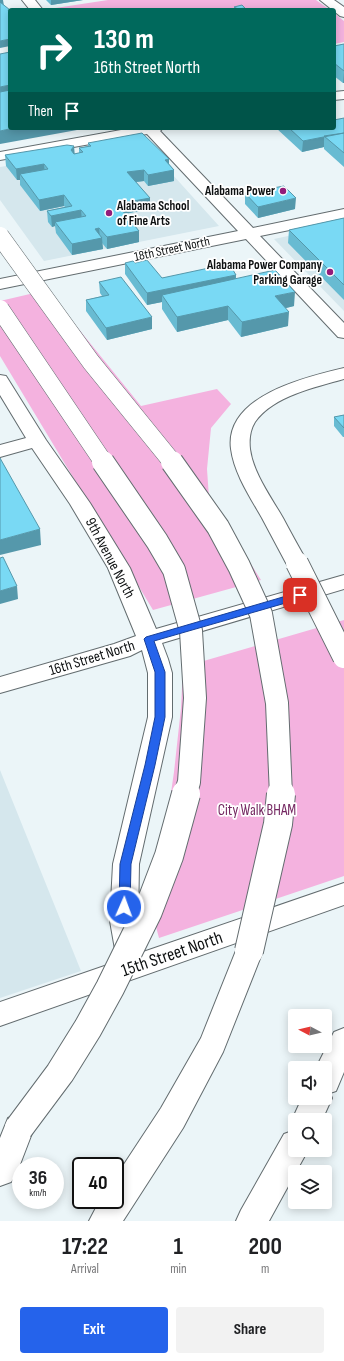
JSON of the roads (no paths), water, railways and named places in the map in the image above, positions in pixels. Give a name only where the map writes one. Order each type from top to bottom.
[{"type":"main road","points":[[28,0],[35,8]]},
{"type":"main road","points":[[0,156],[141,130]]},
{"type":"main road","points":[[154,130],[344,333]]},
{"type":"main road","name":"18th Street North","points":[[0,284],[344,214]]},
{"type":"main road","points":[[0,236],[91,362],[177,468],[218,527],[240,566],[262,614],[277,703],[281,792],[278,824],[249,951],[213,1043],[172,1118],[105,1221]]},
{"type":"main road","points":[[0,309],[157,541],[174,570],[191,631],[195,698],[188,782],[169,856],[157,892],[110,988],[88,1028],[60,1073],[9,1135],[5,1165],[0,1171]]},
{"type":"main road","points":[[344,373],[292,389],[262,405],[248,417],[240,432],[239,448],[249,478],[297,563],[344,657]]},
{"type":"main road","name":"9th Avenue North","points":[[0,380],[37,441],[80,503],[119,568],[149,639],[160,672],[160,717],[126,864],[124,921],[132,968]]},
{"type":"main road","points":[[0,451],[37,441]]},
{"type":"main road","name":"16th Street North","points":[[0,685],[122,650],[149,639],[344,582]]},
{"type":"main road","name":"15th Street North","points":[[0,1014],[132,968],[342,900]]},
{"type":"main road","points":[[332,1066],[344,1041]]},
{"type":"main road","points":[[252,1221],[288,1157]]},
{"type":"place","name":"Alabama Power","points":[[283,191]]},
{"type":"place","name":"Alabama School of Fine Arts","points":[[109,213]]},
{"type":"place","name":"Alabama Power Company Parking Garage","points":[[330,272]]},
{"type":"park label","name":"City Walk BHAM","points":[[257,810]]}]
